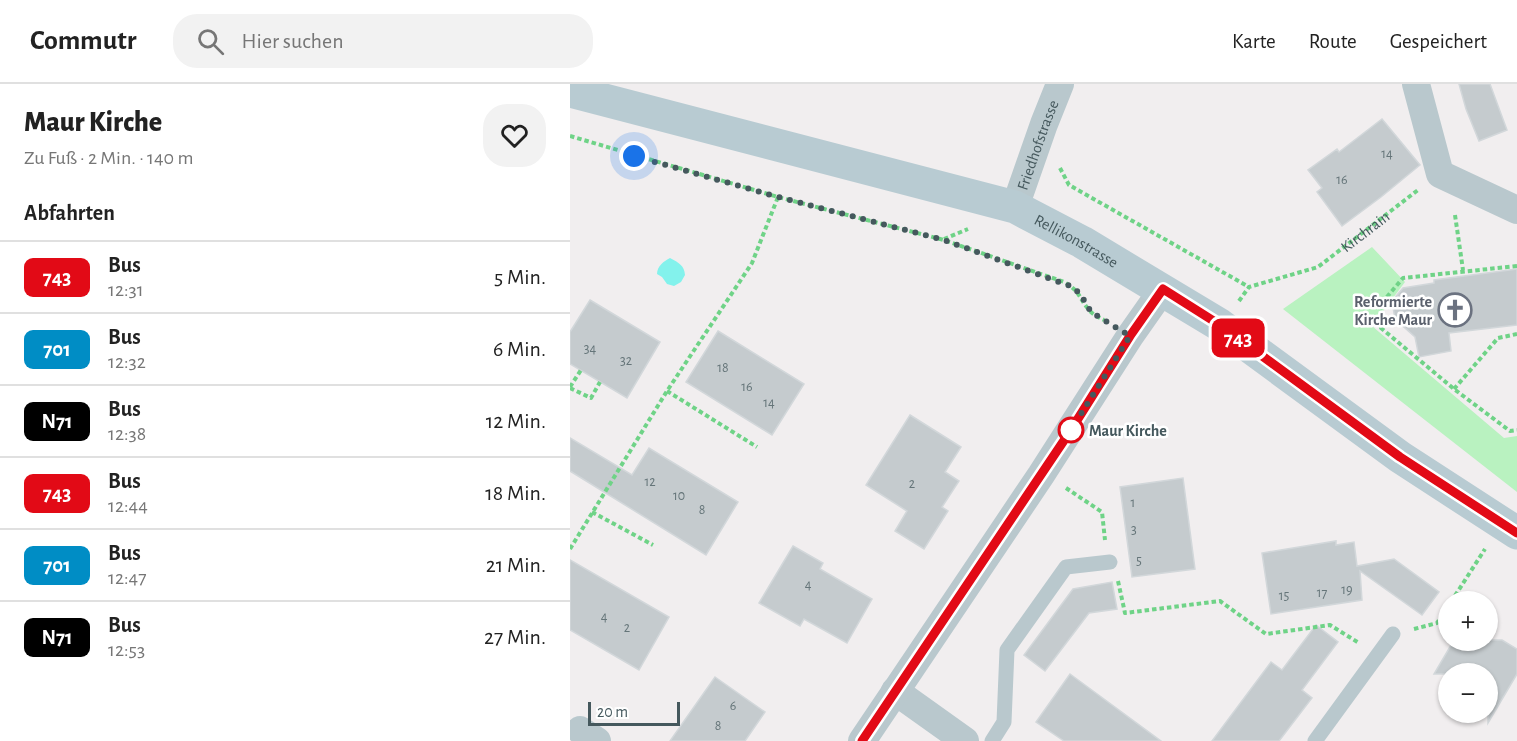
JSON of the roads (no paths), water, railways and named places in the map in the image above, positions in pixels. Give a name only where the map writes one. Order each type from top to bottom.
[{"type":"street","name":"Friedhofstrasse","points":[[1015,207],[1060,84]]},
{"type":"street","points":[[1416,84],[1445,176],[1517,210]]},
{"type":"street","name":"Rellikonstrasse","points":[[570,91],[1015,207],[1082,242],[1220,325],[1400,457],[1510,528]]},
{"type":"street","points":[[862,741],[1163,289]]},
{"type":"street","points":[[895,691],[965,741]]},
{"type":"lane","points":[[992,741],[1004,722],[1007,650],[1066,567],[1110,562]]},
{"type":"lane","points":[[1315,741],[1393,634]]},
{"type":"water","points":[[670,258],[680,265],[685,275],[681,282],[674,286],[667,284],[657,274],[663,262]]},
{"type":"place","name":"Reformierte Kirche Maur","points":[[1455,310]]},
{"type":"place","name":"Maur Kirche","points":[[1071,430]]}]
